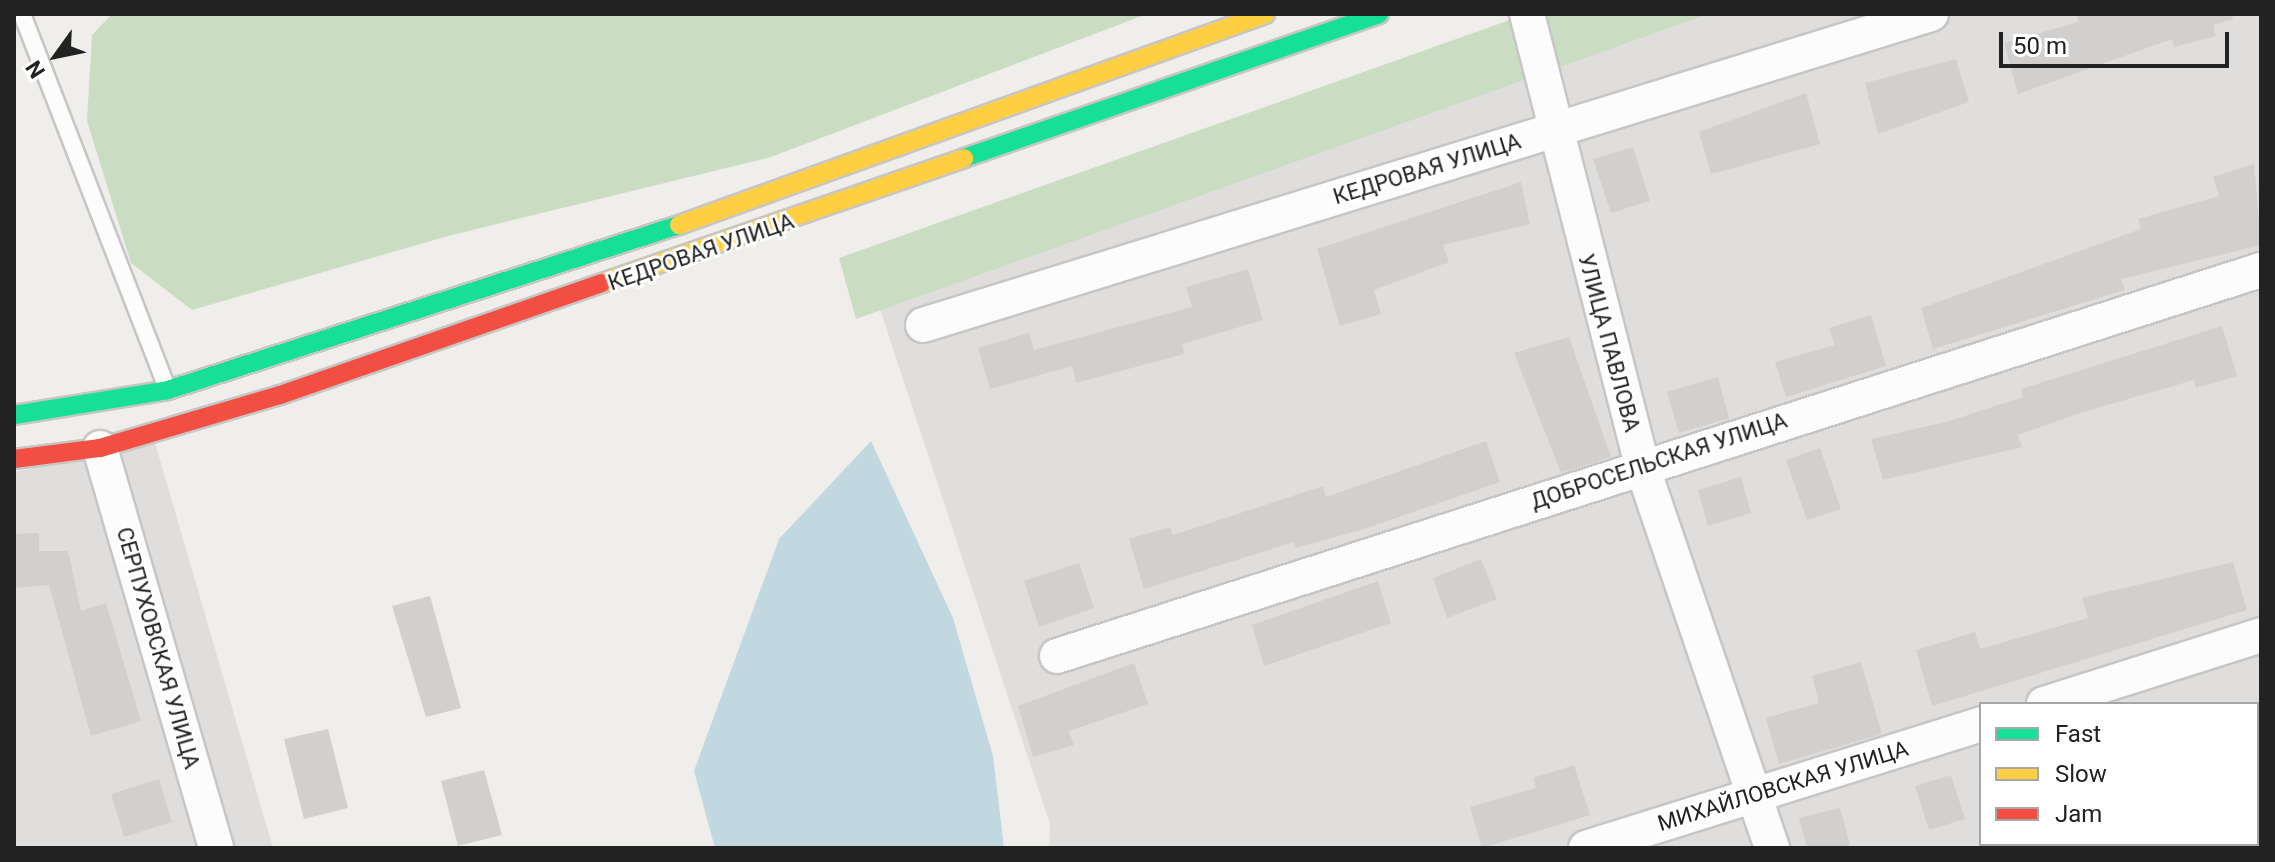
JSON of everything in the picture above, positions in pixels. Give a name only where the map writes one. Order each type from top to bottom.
[{"type":"main road","name":"КЕДРОВАЯ УЛИЦА","points":[[14,415],[168,390],[751,202],[1265,14]]},
{"type":"main road","name":"КЕДРОВАЯ УЛИЦА","points":[[14,459],[100,448],[180,428],[1379,14]]},
{"type":"street","name":"УЛИЦА ПАВЛОВА","points":[[1527,14],[1553,130],[1642,466],[1772,848]]},
{"type":"street","name":"КЕДРОВАЯ УЛИЦА","points":[[923,325],[1931,14]]},
{"type":"street","name":"ДОБРОСЕЛЬСКАЯ УЛИЦА","points":[[1057,656],[2261,270]]},
{"type":"street","name":"СЕРПУХОВСКАЯ УЛИЦА","points":[[100,448],[216,848]]},
{"type":"street","points":[[2050,702],[2261,635]]},
{"type":"street","name":"МИХАЙЛОВСКАЯ УЛИЦА","points":[[1586,848],[1979,725]]},
{"type":"lane","points":[[22,14],[180,428]]},
{"type":"shaded area","points":[[1636,14],[2261,14],[2261,848],[1049,848],[1050,824],[871,282]]},
{"type":"shaded area","points":[[155,443],[273,848],[14,848],[14,472]]},
{"type":"green space","points":[[112,14],[1147,14],[771,157],[448,236],[192,310],[131,263],[87,121],[92,35]]},
{"type":"green space","points":[[1527,14],[1708,14],[856,319],[839,258]]},
{"type":"water","points":[[871,441],[953,618],[993,756],[1004,848],[715,848],[694,771],[779,539]]},
{"type":"building","points":[[2076,14],[2232,14],[2233,19],[2213,25],[2216,36],[2174,47],[2172,39],[2018,94],[2004,43],[2079,22]]},
{"type":"building","points":[[1956,59],[1969,102],[1878,134],[1865,83]]},
{"type":"building","points":[[1806,93],[1820,144],[1711,174],[1699,132]]},
{"type":"building","points":[[1633,147],[1650,201],[1611,213],[1593,159]]},
{"type":"building","points":[[2254,164],[2261,245],[2121,279],[2125,290],[1933,349],[1921,308],[2141,229],[2138,219],[2219,196],[2213,177]]},
{"type":"building","points":[[1521,182],[1530,224],[1443,245],[1449,262],[1374,290],[1381,314],[1340,326],[1317,249]]},
{"type":"building","points":[[1248,269],[1263,320],[1182,344],[1184,354],[1076,383],[1072,366],[990,389],[978,348],[1029,333],[1034,350],[1192,307],[1186,287]]},
{"type":"building","points":[[1871,315],[1886,366],[1786,397],[1775,362],[1835,345],[1829,328]]},
{"type":"building","points":[[2222,326],[2237,376],[2196,388],[2194,380],[2083,412],[2018,435],[2022,447],[1883,480],[1871,439],[1946,422],[2023,397],[2021,389]]},
{"type":"building","points":[[1569,337],[1611,457],[1561,473],[1514,353]]},
{"type":"building","points":[[1718,377],[1729,418],[1679,433],[1667,392]]},
{"type":"building","points":[[1486,441],[1500,482],[1361,530],[1296,548],[1294,542],[1144,589],[1129,539],[1170,527],[1173,535],[1323,486],[1326,497]]},
{"type":"building","points":[[1820,448],[1841,509],[1807,520],[1786,460]]},
{"type":"building","points":[[1741,477],[1751,513],[1708,526],[1698,490]]},
{"type":"building","points":[[39,533],[39,551],[68,551],[81,611],[106,603],[141,721],[91,736],[49,585],[14,588],[14,534]]},
{"type":"building","points":[[1481,559],[1497,599],[1447,618],[1433,578]]},
{"type":"building","points":[[2233,562],[2247,610],[1932,706],[1916,650],[1975,632],[1980,649],[2088,618],[2082,598]]},
{"type":"building","points":[[1079,563],[1094,608],[1039,627],[1024,581]]},
{"type":"building","points":[[1378,581],[1391,623],[1264,666],[1252,625]]},
{"type":"building","points":[[430,596],[461,708],[426,717],[392,606]]},
{"type":"building","points":[[1861,662],[1882,734],[1779,764],[1766,718],[1819,703],[1812,676]]},
{"type":"building","points":[[1134,663],[1148,704],[1069,731],[1074,745],[1033,757],[1018,706]]},
{"type":"building","points":[[328,729],[348,808],[304,819],[284,739]]},
{"type":"building","points":[[1574,765],[1590,815],[1482,848],[1470,807],[1536,788],[1533,778]]},
{"type":"building","points":[[484,770],[502,835],[458,846],[441,781]]},
{"type":"building","points":[[1951,775],[1965,819],[1929,830],[1915,786]]},
{"type":"building","points":[[159,779],[172,822],[124,837],[111,794]]},
{"type":"building","points":[[1840,808],[1851,848],[1807,848],[1799,818]]},
{"type":"traffic: fast","points":[[964,158],[1379,14]]},
{"type":"traffic: fast","points":[[14,415],[168,390],[679,225]]},
{"type":"traffic: slow","points":[[679,225],[1265,14]]},
{"type":"traffic: slow","points":[[602,283],[964,158]]},
{"type":"traffic: jam","points":[[14,459],[100,448],[280,395],[602,283]]}]
